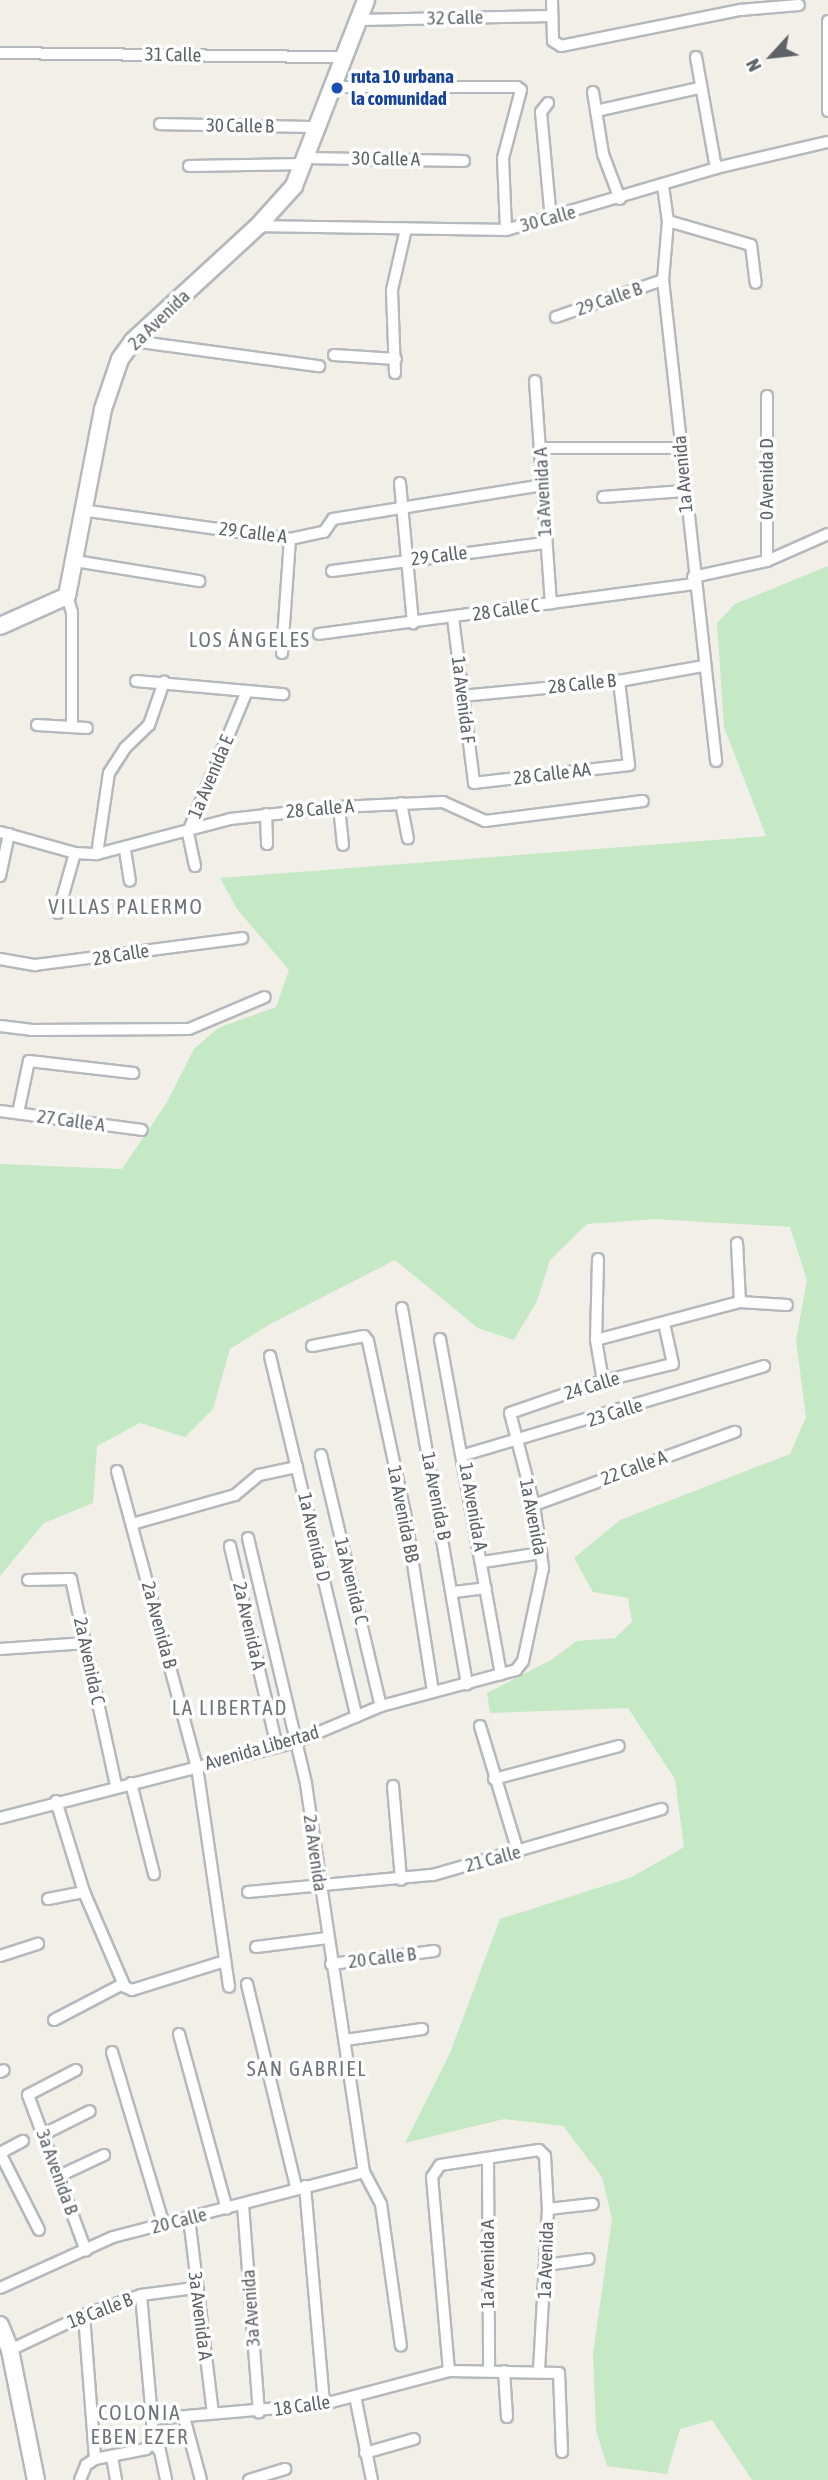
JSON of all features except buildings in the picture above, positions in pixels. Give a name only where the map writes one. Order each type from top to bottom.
[{"type":"street","name":"2a Avenida","points":[[72,727],[72,612],[67,596],[75,561],[81,510],[103,409],[120,359],[133,341],[258,226],[294,186],[320,127],[366,0]]},
{"type":"street","points":[[552,0],[555,46],[739,5],[799,5]]},
{"type":"street","name":"32 Calle","points":[[359,20],[551,16]]},
{"type":"street","points":[[828,20],[828,111]]},
{"type":"street","name":"31 Calle","points":[[0,53],[346,57]]},
{"type":"street","points":[[696,57],[699,88],[716,168]]},
{"type":"street","points":[[333,87],[517,87],[521,90],[503,158],[506,230]]},
{"type":"street","points":[[596,111],[699,88]]},
{"type":"street","points":[[593,93],[603,154],[620,198]]},
{"type":"street","points":[[548,103],[541,112],[551,220]]},
{"type":"street","name":"30 Calle B","points":[[160,124],[320,127]]},
{"type":"street","name":"30 Calle","points":[[258,226],[506,230],[551,220],[716,168],[828,142]]},
{"type":"street","name":"30 Calle A","points":[[189,166],[306,161],[464,161]]},
{"type":"street","name":"1a Avenida","points":[[663,186],[668,221],[663,280],[703,666],[716,761]]},
{"type":"street","points":[[668,221],[751,245],[756,283]]},
{"type":"street","points":[[395,373],[392,290],[406,229]]},
{"type":"street","name":"29 Calle B","points":[[556,317],[663,280]]},
{"type":"street","points":[[133,341],[319,366]]},
{"type":"street","points":[[334,355],[396,359]]},
{"type":"street","name":"1a Avenida A","points":[[535,381],[551,603]]},
{"type":"street","name":"0 Avenida D","points":[[767,396],[767,561]]},
{"type":"street","points":[[540,448],[682,448]]},
{"type":"street","points":[[400,482],[400,508],[413,623]]},
{"type":"street","name":"29 Calle A","points":[[81,510],[290,539],[324,532],[333,519],[542,485]]},
{"type":"street","points":[[603,497],[684,491]]},
{"type":"street","name":"28 Calle C","points":[[319,634],[453,618],[694,580],[767,561],[828,534]]},
{"type":"street","points":[[282,653],[290,539]]},
{"type":"street","name":"29 Calle","points":[[332,571],[546,543]]},
{"type":"street","points":[[75,561],[199,582]]},
{"type":"street","points":[[0,626],[67,596]]},
{"type":"street","name":"1a Avenida F","points":[[453,618],[474,783]]},
{"type":"street","name":"28 Calle B","points":[[461,695],[619,681],[703,666]]},
{"type":"street","points":[[136,681],[283,694]]},
{"type":"street","name":"28 Calle AA","points":[[474,783],[629,765],[619,681]]},
{"type":"street","points":[[97,854],[109,773],[120,754],[149,725],[164,682]]},
{"type":"street","name":"1a Avenida E","points":[[195,866],[188,832],[247,691]]},
{"type":"street","points":[[37,725],[87,728]]},
{"type":"street","name":"28 Calle A","points":[[5,833],[75,853],[97,854],[125,850],[230,819],[266,814],[401,803],[443,803],[485,821],[643,801]]},
{"type":"street","points":[[401,803],[408,838]]},
{"type":"street","points":[[339,807],[343,845]]},
{"type":"street","points":[[266,814],[267,844]]},
{"type":"street","points":[[0,876],[5,833]]},
{"type":"street","points":[[125,850],[130,881]]},
{"type":"street","points":[[58,913],[75,853]]},
{"type":"street","name":"28 Calle","points":[[0,959],[35,965],[242,938]]},
{"type":"street","points":[[0,1026],[31,1030],[189,1029],[265,997]]},
{"type":"street","points":[[18,1113],[29,1061],[133,1073]]},
{"type":"street","name":"27 Calle A","points":[[0,1111],[142,1130]]},
{"type":"street","points":[[737,1243],[740,1302]]},
{"type":"street","points":[[598,1259],[596,1340],[603,1381]]},
{"type":"street","points":[[596,1340],[740,1302],[787,1305]]},
{"type":"street","name":"1a Avenida B","points":[[402,1308],[454,1592],[467,1684]]},
{"type":"street","name":"24 Calle","points":[[512,1410],[603,1381],[673,1364],[664,1323]]},
{"type":"street","name":"1a Avenida BB","points":[[312,1346],[367,1338],[406,1519],[433,1691]]},
{"type":"street","name":"1a Avenida A","points":[[440,1339],[484,1562],[500,1675]]},
{"type":"street","name":"1a Avenida D","points":[[270,1356],[357,1717]]},
{"type":"street","name":"23 Calle","points":[[464,1455],[517,1442],[764,1366]]},
{"type":"street","name":"1a Avenida","points":[[512,1410],[517,1442],[534,1504],[542,1576],[520,1666]]},
{"type":"street","name":"22 Calle A","points":[[534,1504],[735,1432]]},
{"type":"street","name":"1a Avenida C","points":[[321,1455],[382,1706]]},
{"type":"street","points":[[132,1524],[235,1496],[259,1475],[297,1467]]},
{"type":"street","name":"2a Avenida B","points":[[117,1471],[197,1767],[222,1962],[229,1987]]},
{"type":"street","name":"2a Avenida","points":[[248,1538],[296,1742],[364,2172],[381,2204],[401,2346]]},
{"type":"street","name":"2a Avenida A","points":[[230,1546],[277,1747]]},
{"type":"street","points":[[484,1562],[541,1553]]},
{"type":"street","name":"2a Avenida C","points":[[28,1580],[68,1576],[86,1643],[116,1786]]},
{"type":"street","points":[[454,1592],[486,1588]]},
{"type":"street","points":[[0,1649],[86,1643]]},
{"type":"street","name":"Avenida Libertad","points":[[0,1818],[56,1801],[296,1742],[382,1706],[500,1675],[520,1666]]},
{"type":"street","points":[[480,1726],[518,1852]]},
{"type":"street","points":[[494,1779],[619,1746]]},
{"type":"street","points":[[131,1783],[154,1874]]},
{"type":"street","points":[[393,1786],[401,1880]]},
{"type":"street","points":[[56,1801],[84,1892],[126,1987]]},
{"type":"street","name":"21 Calle","points":[[248,1892],[401,1880],[518,1852],[662,1809]]},
{"type":"street","points":[[48,1899],[84,1892]]},
{"type":"street","points":[[256,1947],[327,1938]]},
{"type":"street","points":[[0,1956],[38,1944]]},
{"type":"street","name":"20 Calle B","points":[[331,1964],[434,1951]]},
{"type":"street","points":[[54,2020],[126,1987],[222,1962]]},
{"type":"street","points":[[247,1984],[300,2187],[324,2404]]},
{"type":"street","points":[[345,2040],[422,2029]]},
{"type":"street","points":[[179,2034],[227,2209]]},
{"type":"street","points":[[113,2052],[163,2225]]},
{"type":"street","name":"3a Avenida B","points":[[76,2070],[28,2093],[86,2251]]},
{"type":"street","points":[[44,2134],[90,2111]]},
{"type":"street","points":[[23,2141],[0,2153],[38,2230]]},
{"type":"street","name":"1a Avenida","points":[[488,2159],[543,2151],[548,2209],[539,2370]]},
{"type":"street","points":[[57,2177],[104,2155]]},
{"type":"street","points":[[449,2371],[431,2205],[436,2167],[488,2159]]},
{"type":"street","name":"1a Avenida A","points":[[488,2159],[489,2370]]},
{"type":"street","name":"20 Calle","points":[[0,2288],[113,2237],[364,2172]]},
{"type":"street","points":[[548,2209],[593,2204]]},
{"type":"street","name":"3a Avenida","points":[[243,2205],[259,2412]]},
{"type":"street","name":"3a Avenida A","points":[[189,2218],[195,2288],[213,2413]]},
{"type":"street","points":[[546,2265],[589,2259]]},
{"type":"street","name":"18 Calle B","points":[[10,2350],[84,2315],[141,2295],[195,2288]]},
{"type":"street","points":[[141,2295],[152,2443],[160,2451],[166,2480]]},
{"type":"street","points":[[84,2315],[96,2459]]},
{"type":"street","points":[[0,2325],[10,2350],[36,2480]]},
{"type":"street","name":"18 Calle","points":[[152,2419],[259,2412],[324,2404],[449,2371],[539,2370],[560,2374],[562,2452]]},
{"type":"street","points":[[504,2371],[507,2417]]},
{"type":"street","points":[[355,2396],[372,2480]]},
{"type":"street","points":[[184,2417],[201,2480]]},
{"type":"street","points":[[365,2453],[414,2439]]},
{"type":"street","points":[[80,2480],[86,2465],[96,2459],[138,2452],[152,2443]]},
{"type":"street","points":[[112,2457],[116,2480]]},
{"type":"street","points":[[249,2480],[285,2469]]},
{"type":"green space","points":[[828,566],[828,2480],[752,2480],[712,2420],[680,2429],[667,2474],[607,2466],[596,2430],[593,2354],[612,2219],[602,2177],[563,2126],[504,2119],[405,2143],[450,2053],[500,1919],[632,1877],[684,1847],[675,1779],[628,1708],[490,1713],[487,1693],[551,1660],[577,1641],[615,1638],[632,1622],[628,1598],[593,1592],[574,1558],[620,1520],[790,1454],[806,1417],[796,1340],[807,1280],[790,1227],[655,1219],[587,1224],[550,1260],[537,1301],[514,1340],[478,1328],[395,1260],[270,1324],[230,1349],[213,1409],[185,1437],[140,1423],[97,1446],[93,1503],[44,1523],[0,1576],[0,1164],[122,1169],[167,1102],[194,1049],[218,1028],[276,1007],[289,970],[237,909],[220,878],[766,836],[724,727],[717,623],[735,604]]},
{"type":"place","name":"ruta 10 urbana la comunidad","points":[[337,88]]},
{"type":"district","name":"LOS ÁNGELES","points":[[250,639]]},
{"type":"district","name":"VILLAS PALERMO","points":[[126,906]]},
{"type":"district","name":"LA LIBERTAD","points":[[230,1707]]},
{"type":"district","name":"SAN GABRIEL","points":[[307,2068]]},
{"type":"district","name":"COLONIA EBEN EZER","points":[[140,2424]]}]
